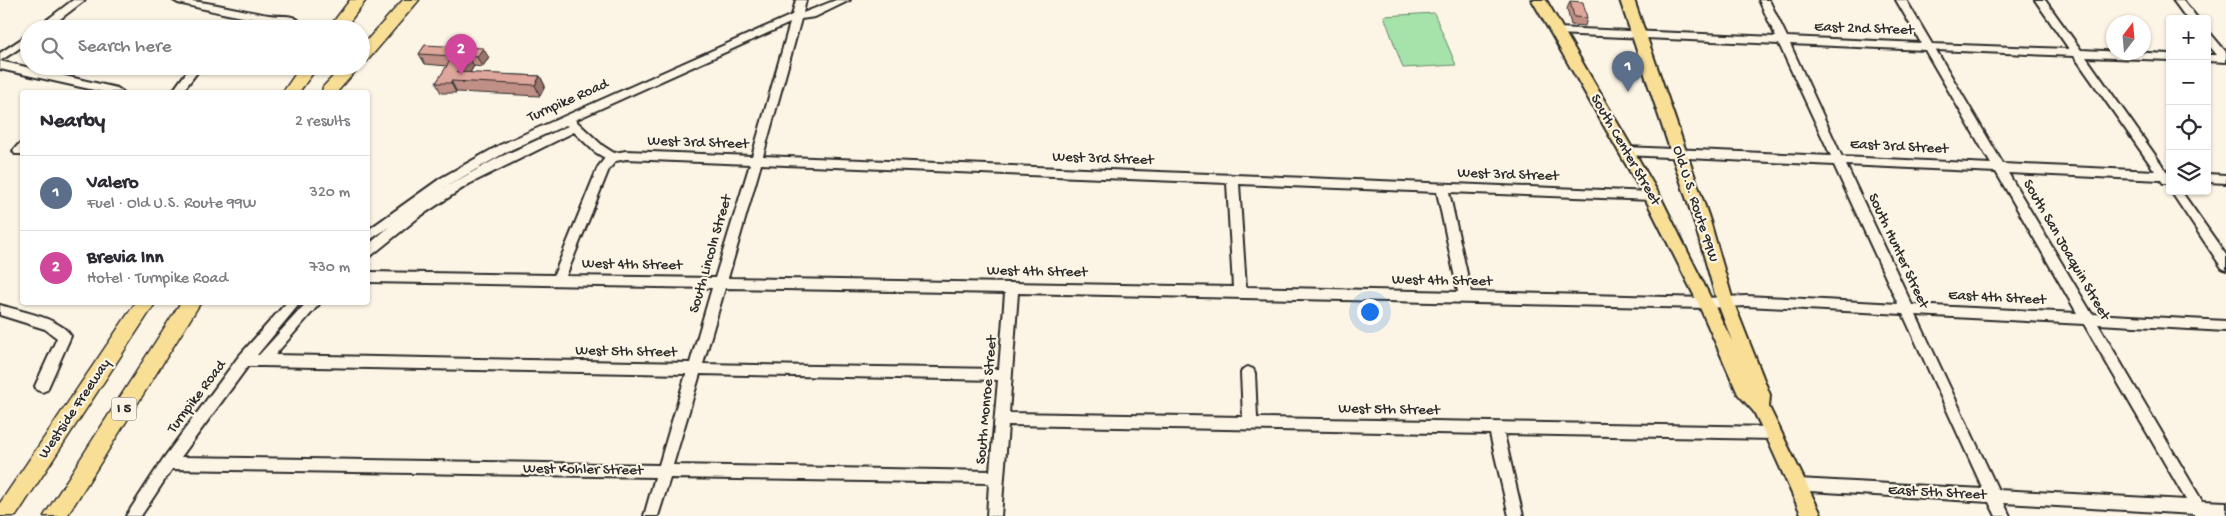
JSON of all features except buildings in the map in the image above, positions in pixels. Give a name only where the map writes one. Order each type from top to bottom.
[{"type":"highway","points":[[345,16],[351,0]]},
{"type":"highway","points":[[342,20],[358,0]]},
{"type":"highway","points":[[370,32],[394,0]]},
{"type":"highway","points":[[370,47],[412,0]]},
{"type":"highway","points":[[292,90],[303,75]]},
{"type":"highway","points":[[329,90],[340,75]]},
{"type":"highway","points":[[330,90],[344,75]]},
{"type":"highway","name":"Westside Freeway","points":[[4,516],[145,305]]},
{"type":"highway","name":"I 5","points":[[55,516],[190,305]]},
{"type":"main road","name":"South Center Street","points":[[1539,0],[1652,196],[1706,303]]},
{"type":"main road","name":"Old U.S. Route 99W","points":[[1627,0],[1679,153],[1725,301],[1761,395],[1760,407]]},
{"type":"main road","name":"Old U.S. Route 99W","points":[[1706,303],[1747,394],[1760,407],[1774,433],[1812,516]]},
{"type":"street","points":[[52,20],[80,0]]},
{"type":"street","points":[[178,0],[270,19],[293,20]]},
{"type":"street","name":"South Lincoln Street","points":[[651,516],[772,108],[800,0]]},
{"type":"street","name":"Turnpike Road","points":[[370,234],[420,197],[504,148],[572,123],[795,17],[807,7],[824,0]]},
{"type":"street","name":"Turnpike Road","points":[[795,17],[811,15],[845,0]]},
{"type":"street","name":"South Hunter Street","points":[[1764,0],[2003,516]]},
{"type":"street","name":"South San Joaquin Street","points":[[1901,0],[2201,512]]},
{"type":"street","points":[[2040,0],[2166,176]]},
{"type":"street","points":[[2178,0],[2190,15]]},
{"type":"street","name":"East 2nd Street","points":[[1556,31],[2166,57]]},
{"type":"street","points":[[2211,41],[2226,59]]},
{"type":"street","points":[[0,58],[20,44]]},
{"type":"street","points":[[2211,58],[2226,59]]},
{"type":"street","points":[[0,65],[20,71]]},
{"type":"street","points":[[33,75],[80,89]]},
{"type":"street","points":[[179,90],[190,75]]},
{"type":"street","points":[[370,250],[424,208],[471,178],[572,123],[599,149],[612,157],[604,167],[558,280]]},
{"type":"street","name":"East 3rd Street","points":[[1626,151],[2000,168],[2166,179]]},
{"type":"street","name":"West 3rd Street","points":[[612,157],[626,155],[1652,196]]},
{"type":"street","points":[[2211,178],[2226,179]]},
{"type":"street","points":[[1233,179],[1240,292]]},
{"type":"street","points":[[1442,187],[1466,298]]},
{"type":"street","points":[[2178,195],[2226,264]]},
{"type":"street","name":"West 4th Street","points":[[370,276],[1240,292],[1706,303]]},
{"type":"street","name":"South Monroe Street","points":[[994,516],[1012,288]]},
{"type":"street","name":"East 4th Street","points":[[1706,303],[1725,301],[1907,309],[2226,326]]},
{"type":"street","name":"Turnpike Road","points":[[133,516],[168,463],[244,360],[292,305]]},
{"type":"street","points":[[262,361],[312,305]]},
{"type":"street","points":[[0,310],[49,325],[64,336],[42,386]]},
{"type":"street","name":"West 5th Street","points":[[244,360],[1006,375]]},
{"type":"street","points":[[1248,373],[1250,424]]},
{"type":"street","name":"West 5th Street","points":[[1003,419],[1774,433]]},
{"type":"street","points":[[1496,428],[1516,516]]},
{"type":"street","name":"West Kohler Street","points":[[168,463],[997,477]]},
{"type":"street","name":"East 5th Street","points":[[1798,485],[1994,496],[2201,512],[2226,509]]},
{"type":"green space","points":[[1434,13],[1456,65],[1403,68],[1384,16]]},
{"type":"place","name":"Brevia Inn","points":[[461,75]]},
{"type":"place","name":"Valero","points":[[1628,92]]}]
